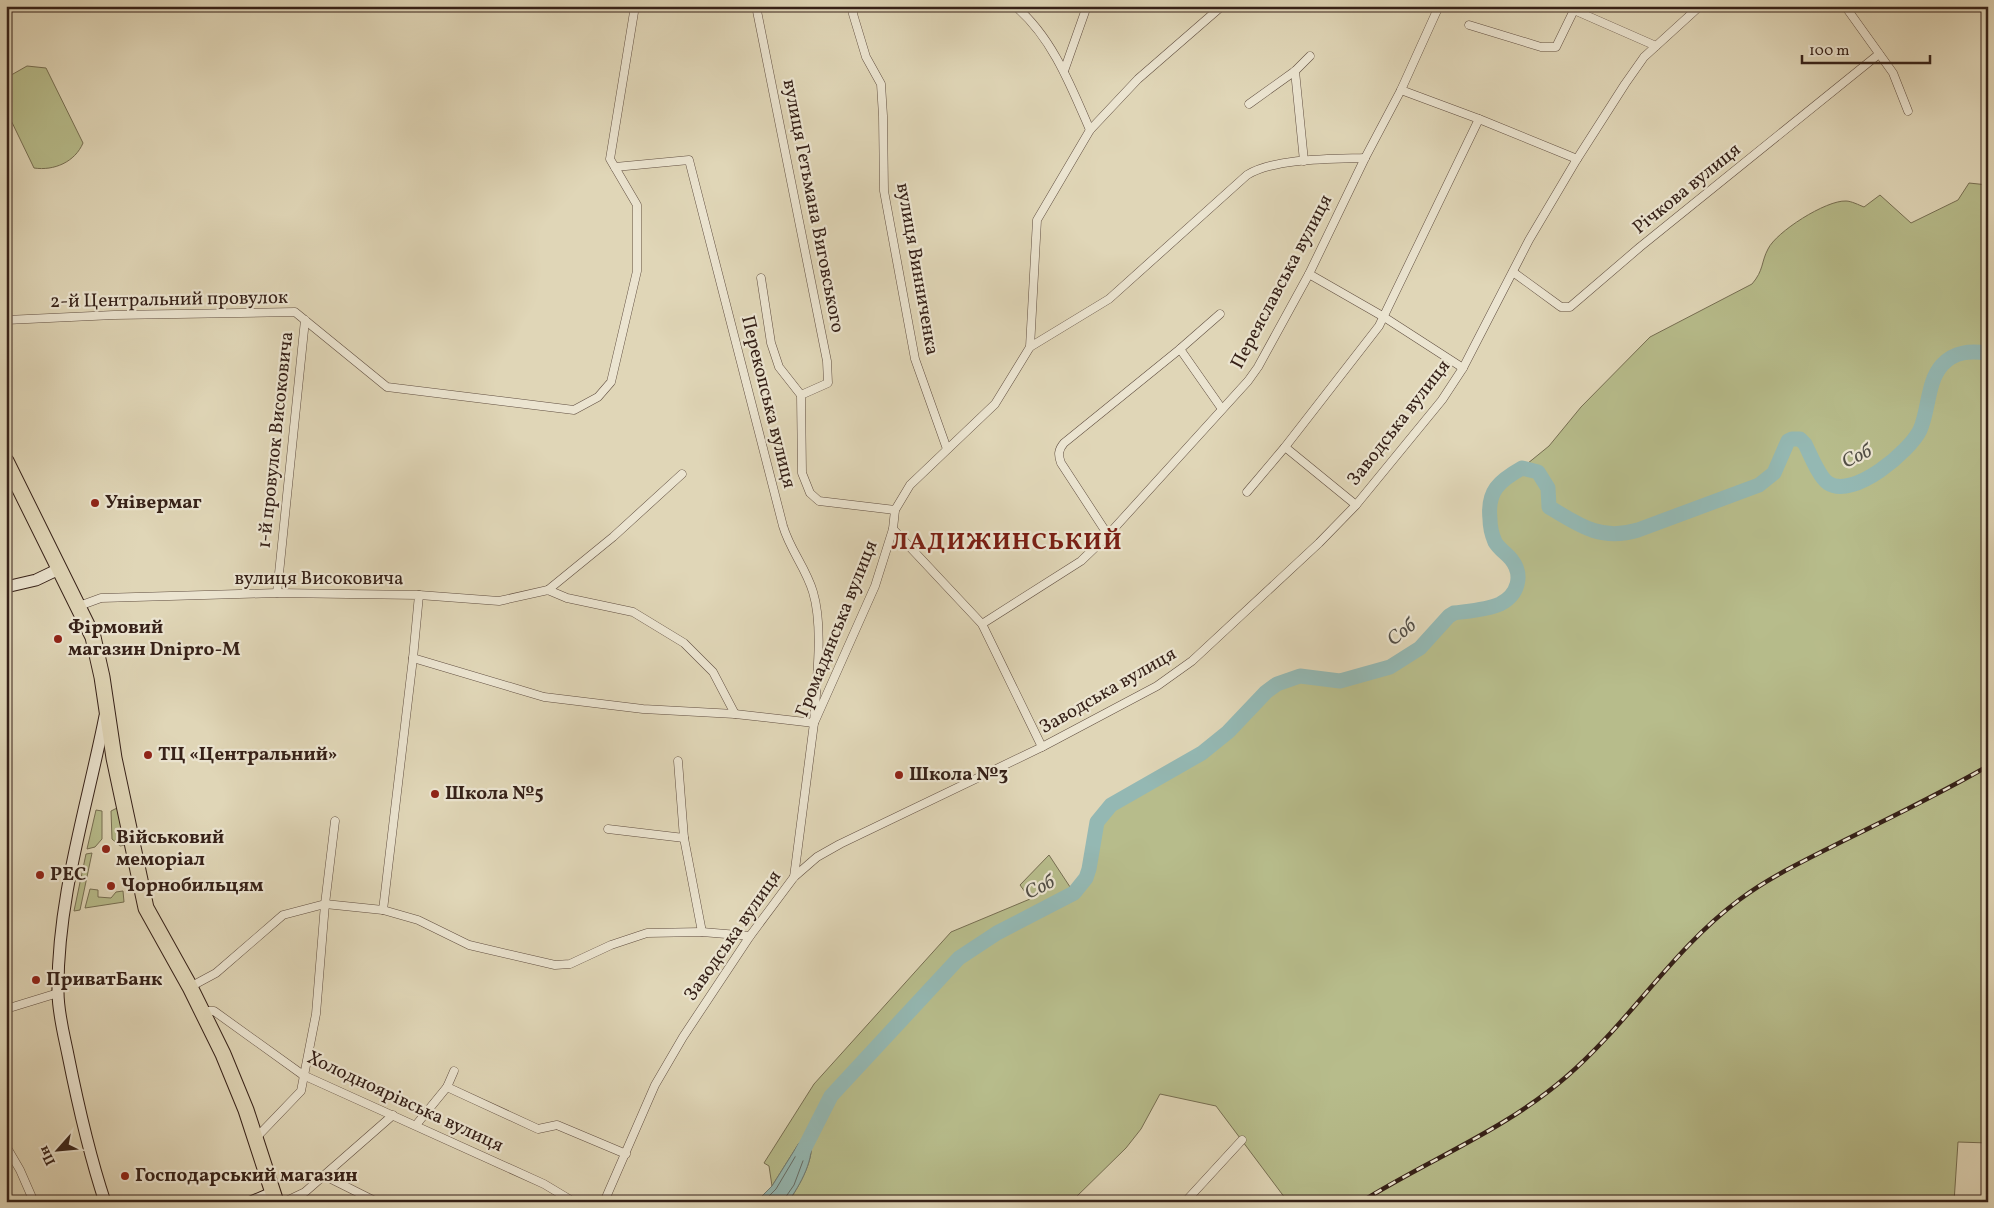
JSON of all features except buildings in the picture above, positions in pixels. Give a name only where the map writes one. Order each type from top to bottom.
[{"type":"highway","points":[[6,461],[93,637],[107,708],[114,758],[146,908],[202,1011],[241,1097],[278,1199]]},
{"type":"street","points":[[615,167],[610,158],[635,6]]},
{"type":"street","name":"вулиця Гетьмана Виговського","points":[[756,6],[827,361],[828,382],[801,395]]},
{"type":"street","name":"вулиця Винниченка","points":[[853,6],[853,14],[866,58],[881,84],[884,192],[915,359],[947,449]]},
{"type":"street","points":[[1015,6],[1028,17],[1064,71],[1090,130]]},
{"type":"street","points":[[1064,71],[1087,6]]},
{"type":"street","name":"Громадянська вулиця","points":[[794,877],[814,723],[869,603],[893,529],[895,510],[910,486],[995,404],[1030,347],[1037,220],[1090,130],[1138,79],[1222,6]]},
{"type":"street","name":"Переяславська вулиця","points":[[982,624],[1081,561],[1108,535],[1258,368],[1309,274],[1365,158],[1401,90],[1439,6]]},
{"type":"street","name":"Заводська вулиця","points":[[604,1202],[642,1114],[669,1060],[750,936],[794,877],[817,857],[840,844],[1042,748],[1181,671],[1319,543],[1356,504],[1442,400],[1463,368],[1529,240],[1577,159],[1636,69],[1656,46],[1700,6]]},
{"type":"street","points":[[1845,6],[1893,73],[1908,111]]},
{"type":"street","points":[[1469,25],[1540,47],[1556,47],[1575,8],[1656,46]]},
{"type":"street","name":"Річкова вулиця","points":[[1512,272],[1561,308],[1570,307],[1879,54]]},
{"type":"street","points":[[1249,104],[1295,71],[1310,56]]},
{"type":"street","points":[[1295,71],[1304,161]]},
{"type":"street","points":[[1401,90],[1577,159]]},
{"type":"street","points":[[1247,492],[1285,447],[1379,326],[1479,119]]},
{"type":"street","points":[[1030,347],[1109,299],[1247,175],[1256,170],[1304,161],[1365,158]]},
{"type":"street","name":"Перекопська вулиця","points":[[615,167],[689,160],[786,539],[807,574],[818,609],[814,723]]},
{"type":"street","name":"2-й Центральний провулок","points":[[6,320],[114,315],[295,312],[387,387],[574,410],[598,397],[611,382],[637,271],[637,205],[615,167]]},
{"type":"street","points":[[1309,274],[1384,317],[1463,368]]},
{"type":"street","points":[[761,278],[771,343],[776,360],[779,368],[801,395],[802,473],[810,494],[819,501],[895,510]]},
{"type":"street","points":[[1108,535],[1061,463],[1058,456],[1060,448],[1220,314]]},
{"type":"street","name":"1-й провулок Високовича","points":[[277,593],[305,320]]},
{"type":"street","points":[[1180,349],[1222,409]]},
{"type":"street","points":[[1285,447],[1356,504]]},
{"type":"street","points":[[419,596],[499,601],[548,590],[613,537],[682,474]]},
{"type":"street","points":[[893,529],[982,624],[1042,748]]},
{"type":"street","points":[[6,587],[36,580],[59,569]]},
{"type":"street","points":[[548,590],[568,598],[633,612],[684,643],[713,672],[735,714]]},
{"type":"street","name":"вулиця Високовича","points":[[79,606],[101,598],[277,593],[419,596],[383,910]]},
{"type":"street","points":[[413,658],[544,697],[643,709],[735,714],[814,723]]},
{"type":"street","points":[[106,1202],[76,1094],[58,993],[59,947],[64,910],[107,708]]},
{"type":"street","points":[[96,765],[102,758],[114,758]]},
{"type":"street","points":[[678,761],[684,838],[702,932]]},
{"type":"street","points":[[255,1139],[300,1091],[316,1014],[325,904],[335,821]]},
{"type":"street","points":[[608,829],[684,838]]},
{"type":"street","points":[[190,987],[216,973],[283,915],[325,904],[383,910],[418,920],[470,945],[555,965],[570,964],[611,945],[647,933],[702,932],[750,936]]},
{"type":"street","points":[[6,1009],[58,993]]},
{"type":"street","name":"Холодноярівська вулиця","points":[[202,1011],[214,1011],[303,1075],[544,1184],[574,1202]]},
{"type":"street","points":[[416,1126],[447,1087],[454,1071]]},
{"type":"street","points":[[447,1087],[538,1129],[557,1126],[626,1154]]},
{"type":"street","points":[[251,1202],[278,1199],[305,1192],[393,1115]]},
{"type":"street","points":[[1185,1202],[1242,1140]]},
{"type":"street","points":[[6,1146],[20,1170],[34,1202]]},
{"type":"street","points":[[325,1176],[377,1202]]},
{"type":"green space","points":[[27,66],[46,68],[83,143],[75,155],[63,164],[42,169],[34,168],[6,110],[6,78]]},
{"type":"green space","points":[[1969,183],[1988,185],[1988,1143],[1958,1142],[1954,1202],[1288,1202],[1216,1106],[1160,1094],[1141,1129],[1126,1148],[1071,1202],[788,1202],[806,1171],[811,1153],[812,1144],[810,1137],[799,1143],[772,1186],[769,1166],[764,1163],[814,1084],[951,932],[1030,899],[1020,885],[1049,855],[1074,893],[1086,878],[1089,869],[1097,822],[1111,805],[1202,753],[1228,732],[1266,692],[1277,684],[1300,676],[1340,681],[1390,667],[1420,648],[1454,613],[1499,604],[1510,596],[1518,584],[1519,578],[1516,567],[1495,542],[1491,531],[1489,508],[1490,499],[1495,489],[1507,477],[1522,468],[1549,446],[1581,407],[1650,337],[1752,284],[1759,274],[1768,249],[1773,242],[1791,226],[1815,211],[1837,202],[1846,201],[1864,207],[1880,195],[1911,223],[1958,200]]},
{"type":"green space","points":[[117,808],[125,845],[120,846],[112,839],[111,811]]},
{"type":"green space","points":[[96,810],[102,811],[102,839],[95,847],[87,849]]},
{"type":"green space","points":[[92,853],[80,910],[74,911],[86,854]]},
{"type":"green space","points":[[90,889],[98,890],[98,897],[111,898],[116,892],[123,891],[124,902],[85,908]]},
{"type":"water","points":[[810,1136],[811,1153],[806,1171],[788,1202],[756,1202],[772,1186],[799,1143]]},
{"type":"waterway","name":"Соб","points":[[802,1153],[831,1096],[959,958],[997,933],[1074,893],[1086,878],[1089,869],[1097,822],[1111,805],[1202,753],[1228,732],[1266,692],[1277,684],[1300,676],[1340,681],[1390,667],[1420,648],[1454,613],[1495,606],[1506,600],[1515,590],[1518,578],[1515,565],[1498,547],[1492,534],[1490,501],[1501,482],[1514,473],[1522,468],[1538,472],[1548,488],[1549,507],[1581,526],[1602,533],[1613,534],[1638,530],[1759,485],[1774,473],[1788,441],[1792,439],[1800,439],[1805,444],[1818,471],[1828,483],[1839,486],[1852,485],[1880,471],[1905,450],[1914,439],[1923,422],[1937,372],[1947,360],[1963,353],[1988,353]]},
{"type":"railway","points":[[1361,1202],[1492,1129],[1518,1113],[1566,1077],[1610,1034],[1693,941],[1715,920],[1751,891],[1790,868],[1988,766]]},
{"type":"place","name":"Універмаг","points":[[95,503]]},
{"type":"place","name":"Фірмовий магазин Dnipro-M","points":[[58,639]]},
{"type":"place","name":"ТЦ «Центральний»","points":[[148,755]]},
{"type":"place","name":"Школа №3","points":[[899,775]]},
{"type":"place","name":"Школа №5","points":[[435,794]]},
{"type":"place","name":"Військовий меморіал","points":[[106,849]]},
{"type":"place","name":"РЕС","points":[[40,875]]},
{"type":"place","name":"Чорнобильцям","points":[[111,886]]},
{"type":"place","name":"ПриватБанк","points":[[36,980]]},
{"type":"place","name":"Господарський магазин","points":[[125,1176]]},
{"type":"district","name":"ЛАДИЖИНСЬКИЙ","points":[[1007,543]]}]
